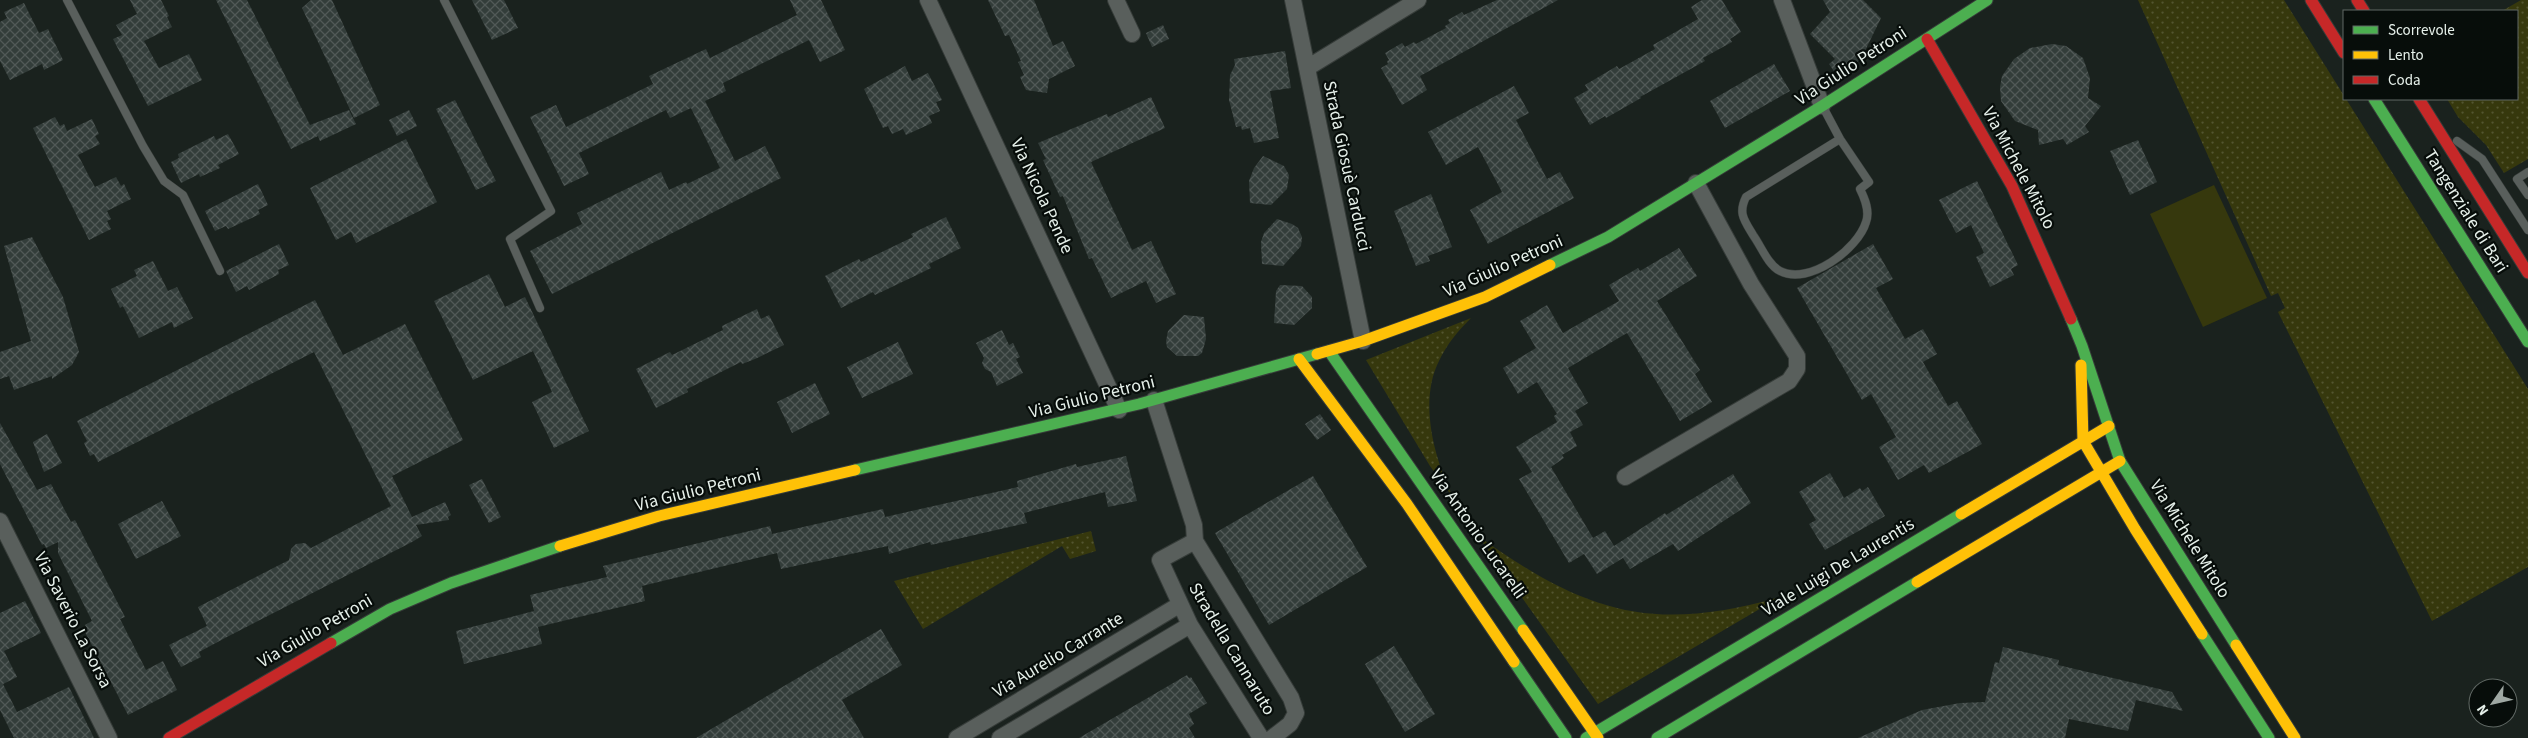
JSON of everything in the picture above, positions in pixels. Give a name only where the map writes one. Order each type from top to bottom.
[{"type":"main road","name":"Via Giulio Petroni","points":[[169,738],[390,609],[460,580],[659,516],[1118,410],[1363,341],[1485,297],[1608,237],[1822,106],[1987,0]]},
{"type":"main road","points":[[2311,0],[2343,50]]},
{"type":"main road","name":"Via Michele Mitolo","points":[[1927,38],[2012,186],[2050,269],[2082,346],[2120,461],[2295,738]]},
{"type":"main road","name":"Tangenziale di Bari","points":[[2375,100],[2528,342]]},
{"type":"main road","name":"Tangenziale di Bari","points":[[2420,100],[2528,273]]},
{"type":"main road","name":"Via Michele Mitolo","points":[[2082,346],[2083,441],[2269,738]]},
{"type":"main road","name":"Via Antonio Lucarelli","points":[[1329,351],[1593,736]]},
{"type":"main road","points":[[1300,359],[1407,504],[1566,738]]},
{"type":"main road","name":"Viale Luigi De Laurentis","points":[[1593,736],[2109,426]]},
{"type":"main road","points":[[1657,738],[2120,461]]},
{"type":"street","name":"Via Nicola Pende","points":[[928,0],[1118,410]]},
{"type":"street","points":[[1116,0],[1132,34]]},
{"type":"street","name":"Strada Giosuè Carducci","points":[[1293,0],[1363,341]]},
{"type":"street","points":[[1307,68],[1418,0]]},
{"type":"street","points":[[1782,0],[1822,106]]},
{"type":"street","points":[[1625,477],[1789,381],[1797,369],[1797,356],[1751,284],[1696,182]]},
{"type":"street","name":"Stradella Cannaruto","points":[[1154,400],[1194,525],[1195,541],[1291,698],[1296,713],[1290,724],[1272,738]]},
{"type":"street","name":"Via Saverio La Sorsa","points":[[0,521],[109,738]]},
{"type":"street","name":"Stradella Cannaruto","points":[[1195,541],[1160,560],[1179,605],[1190,625],[1261,738]]},
{"type":"street","name":"Via Aurelio Carrante","points":[[957,738],[1179,605]]},
{"type":"street","points":[[1000,738],[1190,625]]},
{"type":"lane","points":[[66,0],[143,146],[164,181],[183,195],[220,271]]},
{"type":"lane","points":[[444,0],[551,212],[510,239],[540,308]]},
{"type":"lane","points":[[1822,106],[1840,139],[1869,182],[1860,189],[1866,202],[1867,221],[1852,247],[1832,261],[1805,273],[1786,274],[1774,266],[1742,216],[1741,207],[1746,197],[1840,139]]},
{"type":"lane","points":[[2435,125],[2482,158],[2528,230]]},
{"type":"lane","points":[[2528,172],[2517,178],[2528,195]]},
{"type":"shaded area","points":[[2138,0],[2284,0],[2343,94],[2343,100],[2347,100],[2528,389],[2528,567],[2432,621],[2278,312],[2285,308],[2278,293],[2271,296]]},
{"type":"shaded area","points":[[2521,0],[2528,0],[2528,159],[2504,173],[2486,145],[2458,117],[2448,100],[2518,100],[2518,10],[2504,10]]},
{"type":"shaded area","points":[[2214,185],[2267,298],[2203,327],[2150,214]]},
{"type":"shaded area","points":[[1471,318],[1453,338],[1442,355],[1433,377],[1430,395],[1430,413],[1435,450],[1454,499],[1430,466],[1366,360]]},
{"type":"shaded area","points":[[1091,531],[1096,551],[1070,559],[1062,546],[923,629],[894,581]]},
{"type":"shaded area","points":[[1478,536],[1516,562],[1552,583],[1587,598],[1621,609],[1656,614],[1693,614],[1734,608],[1780,597],[1598,704]]},
{"type":"building","points":[[130,0],[161,0],[169,16],[167,17],[172,27],[144,41],[159,68],[189,54],[202,80],[148,106],[113,39],[122,35],[116,25],[137,14]]},
{"type":"building","points":[[216,0],[247,0],[310,125],[349,110],[356,124],[320,141],[318,136],[291,149]]},
{"type":"building","points":[[311,0],[332,0],[380,105],[354,118],[302,8]]},
{"type":"building","points":[[472,0],[504,0],[518,28],[492,40]]},
{"type":"building","points":[[790,0],[821,0],[845,50],[820,62],[809,40],[723,83],[726,91],[705,101],[735,161],[765,146],[781,178],[552,294],[530,251],[582,224],[577,213],[661,172],[669,190],[686,182],[687,184],[720,168],[691,108],[670,118],[666,110],[579,153],[589,174],[564,186],[530,117],[556,105],[566,127],[653,84],[649,76],[706,49],[710,58],[797,15]]},
{"type":"building","points":[[988,0],[1034,0],[1053,46],[1063,41],[1075,66],[1049,79],[1047,93],[1026,90],[1020,77],[1024,75],[1018,62],[1021,61],[1009,35],[1005,36]]},
{"type":"building","points":[[1497,0],[1558,0],[1420,76],[1427,90],[1402,105],[1381,68],[1388,64],[1387,61],[1389,60],[1385,53],[1402,43],[1405,47],[1414,42],[1416,44],[1446,28],[1445,26],[1450,23],[1448,20],[1462,12],[1464,15]]},
{"type":"building","points":[[1702,0],[1722,0],[1741,32],[1730,39],[1732,42],[1703,58],[1705,61],[1606,118],[1605,116],[1590,125],[1574,98],[1588,90],[1585,85],[1617,66],[1619,69],[1655,49],[1653,45],[1698,19],[1691,7]]},
{"type":"building","points":[[1823,0],[1863,0],[1881,18],[1864,53],[1867,55],[1837,76],[1829,64],[1835,59],[1810,34],[1830,12]]},
{"type":"building","points":[[24,3],[39,33],[48,29],[63,60],[44,70],[42,64],[10,80],[0,61],[0,22],[7,18],[4,12]]},
{"type":"building","points":[[1163,25],[1169,39],[1152,47],[1146,33]]},
{"type":"building","points":[[2052,44],[2066,46],[2083,58],[2090,78],[2088,98],[2101,106],[2085,126],[2089,132],[2067,145],[2063,139],[2039,145],[2038,130],[2015,121],[2001,101],[2000,87],[2002,76],[2014,59],[2030,48]]},
{"type":"building","points":[[1285,51],[1291,88],[1270,91],[1279,138],[1254,143],[1250,128],[1242,130],[1241,126],[1236,127],[1229,100],[1230,75],[1235,65],[1234,59]]},
{"type":"building","points":[[1774,64],[1790,91],[1725,128],[1710,101]]},
{"type":"building","points":[[905,66],[912,81],[928,73],[942,100],[936,102],[940,111],[929,116],[932,123],[906,135],[903,129],[892,134],[888,126],[883,128],[864,89]]},
{"type":"building","points":[[1514,86],[1529,113],[1516,120],[1547,179],[1560,172],[1574,198],[1488,244],[1470,210],[1502,192],[1478,147],[1446,165],[1428,132]]},
{"type":"building","points":[[1151,97],[1165,128],[1091,162],[1132,250],[1151,241],[1176,294],[1156,303],[1146,281],[1111,298],[1092,258],[1089,259],[1063,196],[1060,197],[1043,160],[1046,159],[1038,143],[1107,114],[1108,117]]},
{"type":"building","points":[[455,100],[496,181],[476,190],[436,109]]},
{"type":"building","points":[[409,110],[417,126],[397,136],[389,120]]},
{"type":"building","points":[[55,117],[60,126],[64,124],[67,131],[92,119],[99,134],[95,136],[100,144],[78,155],[95,187],[116,177],[121,186],[124,184],[131,199],[107,211],[111,219],[107,221],[111,229],[89,240],[33,128]]},
{"type":"building","points":[[228,134],[239,154],[218,165],[220,168],[200,177],[199,174],[181,183],[171,162],[179,158],[178,154],[214,136],[216,140]]},
{"type":"building","points":[[406,139],[437,202],[356,243],[351,232],[336,240],[310,188]]},
{"type":"building","points":[[2138,140],[2157,182],[2130,195],[2110,151]]},
{"type":"building","points":[[1263,156],[1284,166],[1289,175],[1287,189],[1271,205],[1250,203],[1249,181],[1254,168]]},
{"type":"building","points":[[1977,181],[2018,265],[2011,269],[2014,275],[1990,287],[1976,257],[1984,253],[1971,225],[1956,233],[1939,200]]},
{"type":"building","points":[[258,184],[268,205],[258,210],[260,214],[228,229],[226,226],[215,231],[205,211]]},
{"type":"building","points":[[1431,194],[1452,247],[1428,256],[1430,261],[1416,266],[1394,211]]},
{"type":"building","points":[[946,217],[961,248],[929,264],[931,268],[921,273],[875,295],[873,292],[841,308],[825,276],[859,259],[861,262],[913,237],[911,234]]},
{"type":"building","points":[[1277,219],[1298,228],[1302,237],[1301,246],[1283,266],[1262,264],[1261,242],[1264,233]]},
{"type":"building","points":[[32,237],[63,297],[79,352],[72,365],[52,379],[52,376],[14,390],[9,376],[0,379],[0,352],[31,341],[4,246]]},
{"type":"building","points":[[279,244],[289,265],[278,270],[279,274],[249,290],[247,286],[236,292],[226,271]]},
{"type":"building","points":[[1873,244],[1893,279],[1876,288],[1905,339],[1923,329],[1937,354],[1923,362],[1948,406],[1957,401],[1982,444],[1929,473],[1924,465],[1898,480],[1879,447],[1896,437],[1871,394],[1862,400],[1797,288]]},
{"type":"building","points":[[1679,248],[1697,276],[1657,301],[1700,370],[1695,374],[1712,402],[1680,421],[1627,333],[1568,368],[1588,403],[1575,411],[1583,425],[1570,432],[1577,446],[1562,455],[1564,458],[1551,467],[1593,538],[1605,531],[1614,546],[1665,513],[1666,515],[1733,474],[1751,503],[1678,551],[1673,544],[1630,569],[1623,558],[1597,574],[1584,554],[1569,563],[1519,479],[1532,472],[1516,447],[1557,422],[1554,416],[1557,414],[1537,382],[1518,394],[1503,368],[1536,348],[1520,321],[1547,305],[1563,333],[1619,301],[1609,285],[1638,268],[1640,271]]},
{"type":"building","points":[[153,261],[168,291],[177,287],[193,318],[174,328],[172,322],[139,338],[123,306],[120,308],[111,289],[137,276],[134,270]]},
{"type":"building","points":[[489,274],[505,307],[525,297],[589,431],[554,448],[532,402],[552,392],[533,351],[473,380],[434,301]]},
{"type":"building","points":[[1280,285],[1302,286],[1312,297],[1312,308],[1294,325],[1274,323],[1276,291]]},
{"type":"building","points":[[315,300],[343,355],[405,324],[463,440],[392,476],[412,517],[445,502],[451,515],[448,517],[449,520],[416,525],[422,536],[199,652],[201,657],[181,667],[169,645],[207,626],[198,607],[289,560],[291,549],[296,544],[305,543],[311,548],[391,506],[314,352],[98,462],[94,454],[90,456],[84,443],[87,441],[77,421]]},
{"type":"building","points":[[757,309],[761,319],[769,315],[784,345],[755,359],[742,364],[741,362],[687,389],[688,392],[656,408],[636,369],[670,352],[672,355],[723,330],[722,326]]},
{"type":"building","points":[[1184,315],[1204,317],[1206,339],[1202,353],[1198,356],[1177,356],[1167,347],[1168,331]]},
{"type":"building","points":[[1002,330],[1009,345],[1013,343],[1020,357],[1016,359],[1023,373],[997,386],[991,372],[985,369],[982,363],[984,358],[976,343]]},
{"type":"building","points":[[898,342],[913,374],[862,398],[847,367]]},
{"type":"building","points":[[815,383],[830,414],[792,433],[777,402]]},
{"type":"building","points":[[1320,414],[1331,430],[1317,440],[1305,424]]},
{"type":"building","points":[[0,423],[37,490],[51,484],[71,522],[75,520],[125,617],[120,619],[146,670],[163,661],[177,690],[128,715],[84,630],[87,628],[85,625],[92,621],[58,553],[58,542],[46,548],[44,544],[42,545],[0,464]]},
{"type":"building","points":[[47,434],[62,463],[44,472],[33,442]]},
{"type":"building","points":[[1126,456],[1137,501],[1108,507],[1105,492],[1024,513],[1027,523],[931,545],[930,542],[889,554],[888,546],[781,569],[777,553],[642,586],[645,601],[538,627],[542,644],[464,664],[456,631],[534,611],[530,595],[607,577],[603,566],[770,526],[772,534],[883,509],[885,517],[1018,487],[1017,481],[1076,464],[1077,467]]},
{"type":"building","points":[[1830,473],[1844,498],[1860,488],[1862,491],[1868,487],[1885,516],[1825,550],[1809,524],[1816,520],[1799,492]]},
{"type":"building","points":[[1313,476],[1367,567],[1269,625],[1215,533]]},
{"type":"building","points":[[482,479],[501,517],[489,523],[469,485]]},
{"type":"building","points":[[162,501],[181,536],[136,559],[118,524]]},
{"type":"building","points":[[25,601],[41,633],[4,651],[17,677],[3,684],[17,712],[69,687],[94,738],[14,738],[0,710],[0,613]]},
{"type":"building","points":[[881,629],[902,665],[842,700],[864,738],[696,738]]},
{"type":"building","points":[[1394,646],[1435,714],[1405,732],[1365,664]]},
{"type":"building","points":[[2003,647],[2059,660],[2058,665],[2172,692],[2183,711],[2136,700],[2128,731],[2069,719],[2065,738],[1858,738],[1922,710],[1960,703],[1985,702],[1995,662],[1999,663]]},
{"type":"building","points":[[1187,675],[1189,678],[1191,677],[1207,703],[1189,714],[1194,724],[1189,728],[1195,738],[1079,738]]},
{"type":"traffic: fast","points":[[1550,265],[1608,237],[1822,106],[1987,0]]},
{"type":"traffic: fast","points":[[2375,100],[2528,342]]},
{"type":"traffic: fast","points":[[2071,319],[2082,346],[2120,461],[2236,645]]},
{"type":"traffic: fast","points":[[1329,351],[1523,630]]},
{"type":"traffic: fast","points":[[855,470],[1139,404],[1317,354]]},
{"type":"traffic: fast","points":[[1586,738],[1961,514]]},
{"type":"traffic: fast","points":[[331,643],[390,609],[451,583],[560,546]]},
{"type":"traffic: fast","points":[[1657,738],[1917,582]]},
{"type":"traffic: fast","points":[[2202,634],[2269,738]]},
{"type":"traffic: fast","points":[[1514,662],[1566,738]]},
{"type":"traffic: slow","points":[[1317,354],[1363,341],[1485,297],[1550,265]]},
{"type":"traffic: slow","points":[[1299,359],[1407,504],[1514,662]]},
{"type":"traffic: slow","points":[[2081,365],[2083,441],[2135,529],[2202,634]]},
{"type":"traffic: slow","points":[[1961,514],[2109,426]]},
{"type":"traffic: slow","points":[[1917,582],[2120,461]]},
{"type":"traffic: slow","points":[[560,546],[659,516],[855,470]]},
{"type":"traffic: slow","points":[[1523,630],[1598,738]]},
{"type":"traffic: slow","points":[[2236,645],[2295,738]]},
{"type":"traffic: jam","points":[[2311,0],[2343,51]]},
{"type":"traffic: jam","points":[[2357,0],[2363,10]]},
{"type":"traffic: jam","points":[[1927,39],[2012,186],[2071,319]]},
{"type":"traffic: jam","points":[[2420,100],[2528,273]]},
{"type":"traffic: jam","points":[[169,738],[331,643]]}]
